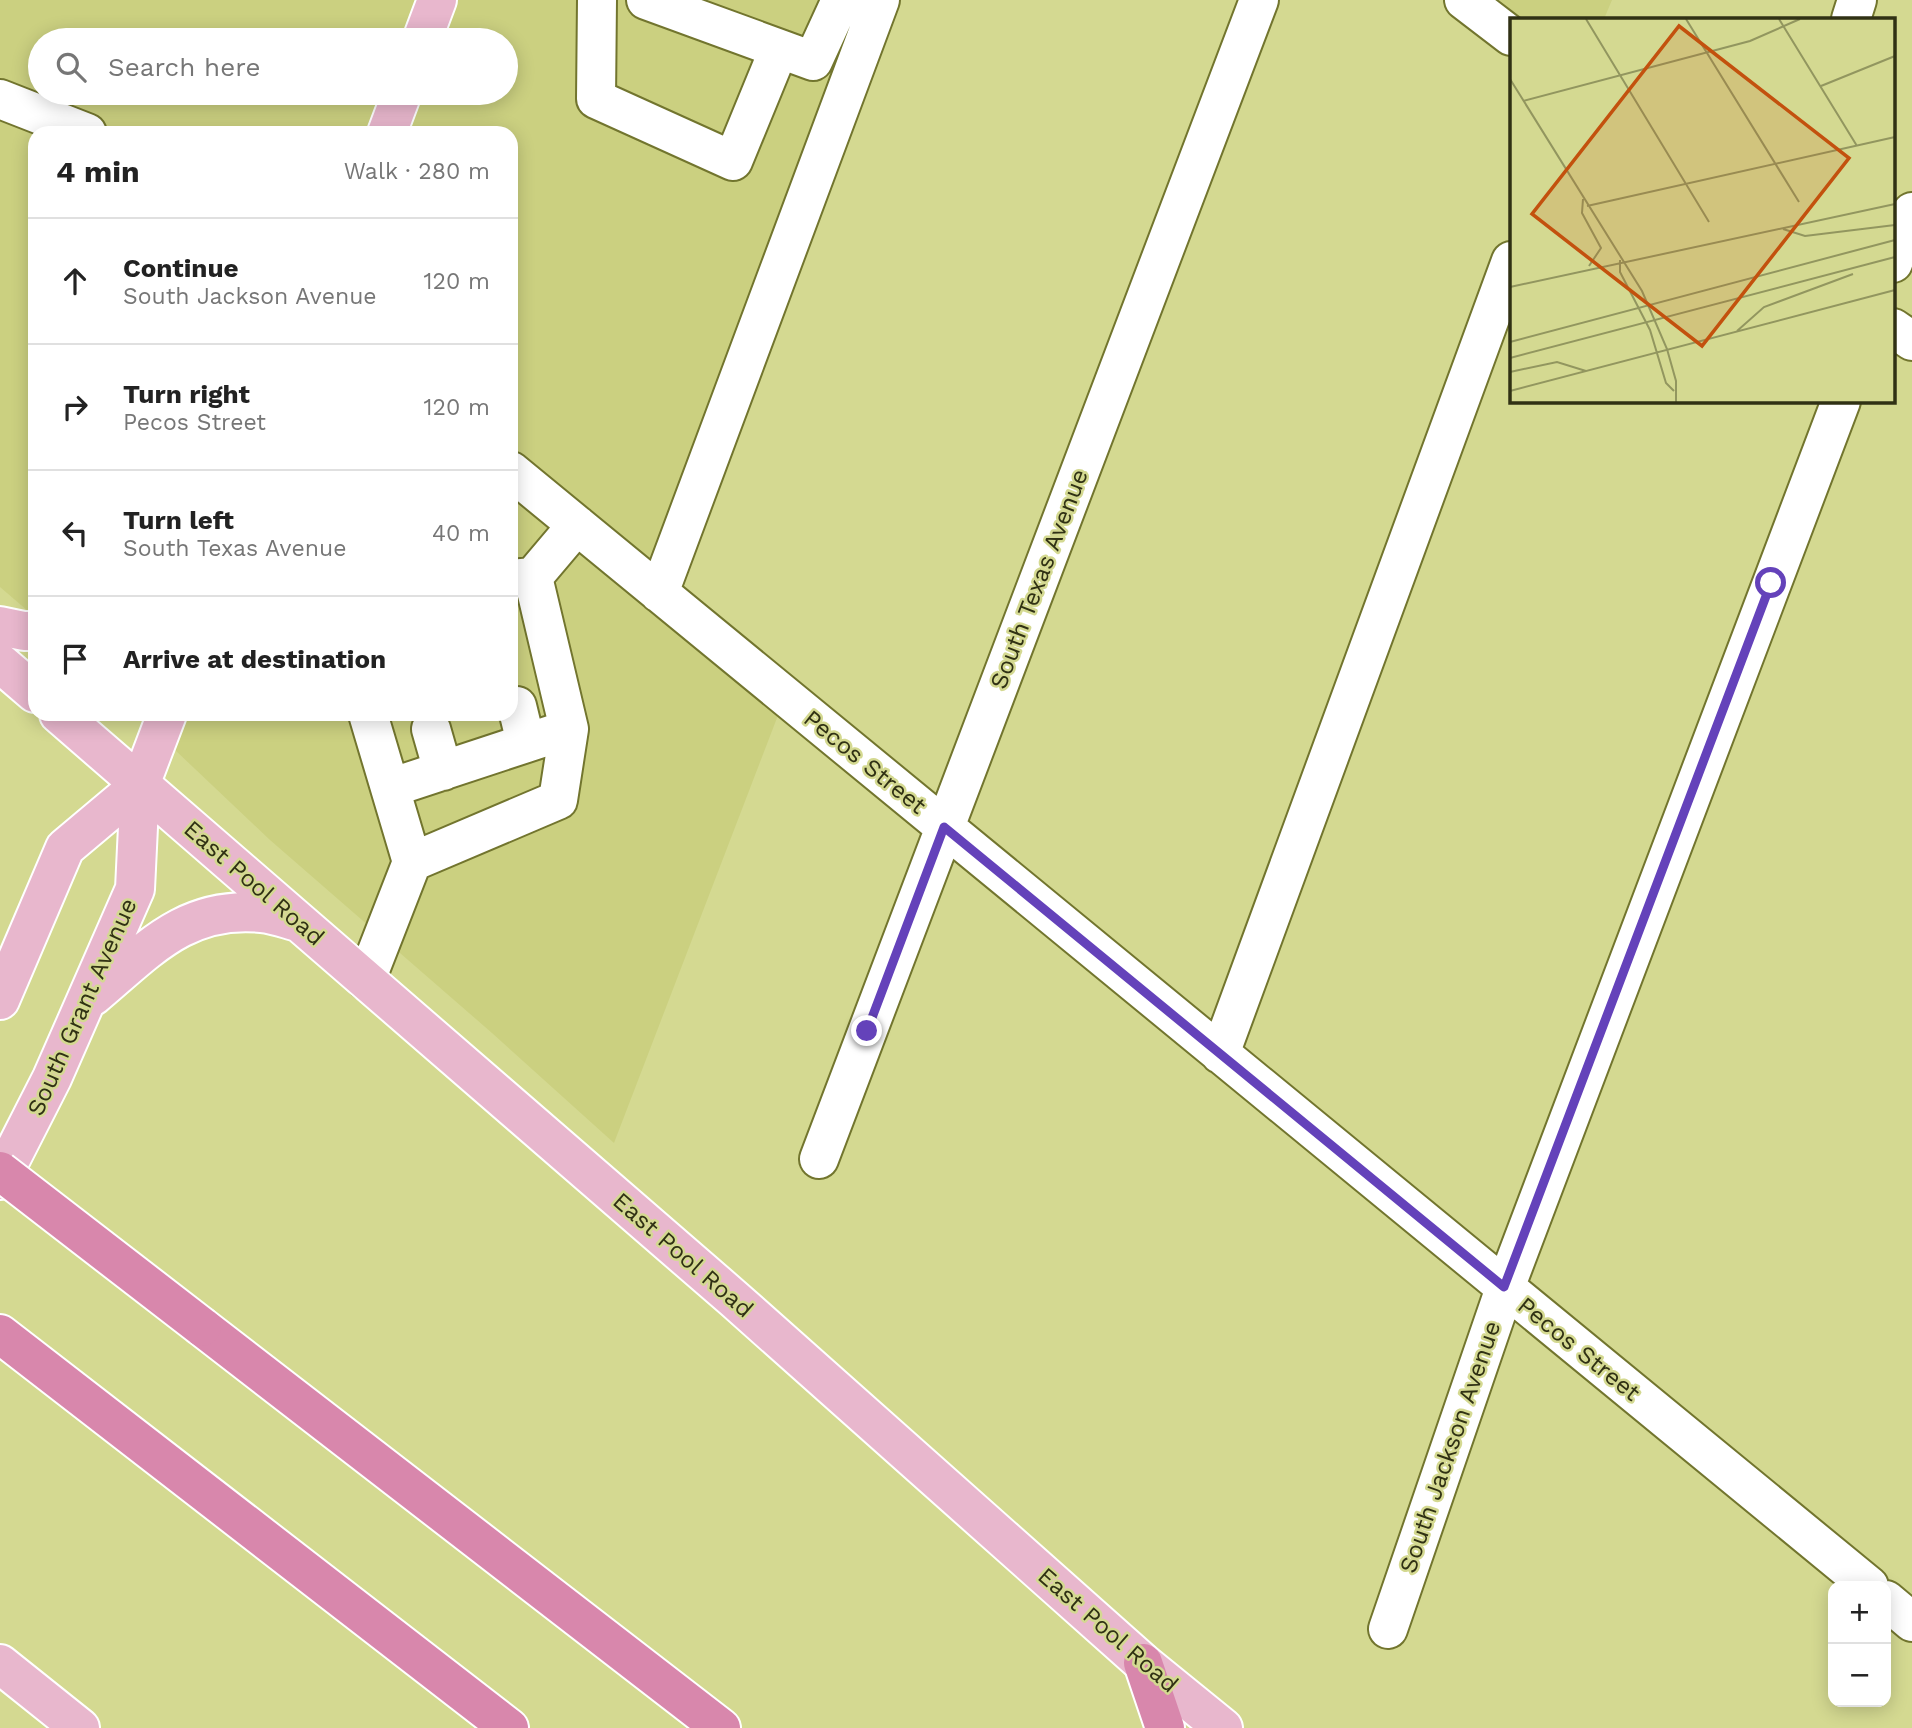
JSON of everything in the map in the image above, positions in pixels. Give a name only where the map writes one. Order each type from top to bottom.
[{"type":"highway","points":[[0,1171],[721,1728]]},
{"type":"highway","points":[[0,1334],[509,1728]]},
{"type":"highway","points":[[1143,1663],[1165,1728]]},
{"type":"main road","points":[[426,28],[437,0]]},
{"type":"main road","points":[[390,126],[398,105]]},
{"type":"main road","points":[[0,626],[28,631]]},
{"type":"main road","points":[[0,663],[28,688]]},
{"type":"main road","name":"East Pool Road","points":[[67,721],[734,1298],[1143,1663],[1223,1728]]},
{"type":"main road","name":"South Grant Avenue","points":[[0,1180],[52,1078],[135,889],[140,785],[164,721]]},
{"type":"main road","name":"South Grant Avenue","points":[[0,1000],[65,848],[140,785]]},
{"type":"main road","points":[[86,1002],[168,933],[194,920],[218,915],[262,913],[298,922]]},
{"type":"main road","points":[[3,1672],[80,1728]]},
{"type":"street","points":[[597,0],[596,99],[733,161],[779,49]]},
{"type":"street","points":[[646,0],[813,61],[841,0]]},
{"type":"street","points":[[659,593],[880,0]]},
{"type":"street","name":"South Texas Avenue","points":[[819,1159],[1259,0]]},
{"type":"street","points":[[1464,0],[1510,35]]},
{"type":"street","points":[[1851,18],[1857,0]]},
{"type":"street","points":[[0,99],[69,126]]},
{"type":"street","points":[[1895,258],[1912,212]]},
{"type":"street","points":[[1220,1054],[1510,264]]},
{"type":"street","points":[[1895,329],[1912,341]]},
{"type":"street","name":"South Jackson Avenue","points":[[1388,1629],[1504,1287],[1841,402]]},
{"type":"street","name":"Pecos Street","points":[[518,477],[1863,1581]]},
{"type":"street","points":[[412,862],[558,800],[569,729],[522,578],[577,525]]},
{"type":"street","points":[[518,710],[526,743]]},
{"type":"street","points":[[366,980],[412,862],[370,721]]},
{"type":"street","points":[[390,788],[569,729]]},
{"type":"street","points":[[431,730],[443,771]]},
{"type":"street","points":[[1891,1604],[1912,1622]]},
{"type":"shaded area","points":[[0,0],[883,0],[657,591],[785,697],[614,1143],[270,840],[144,721],[518,721],[518,126],[28,126],[28,611],[0,587]]},
{"type":"shaded area","points":[[1461,0],[1612,0],[1604,18],[1510,19]]},
{"type":"route","points":[[867,1031],[944,827],[1504,1287],[1771,583]]}]
